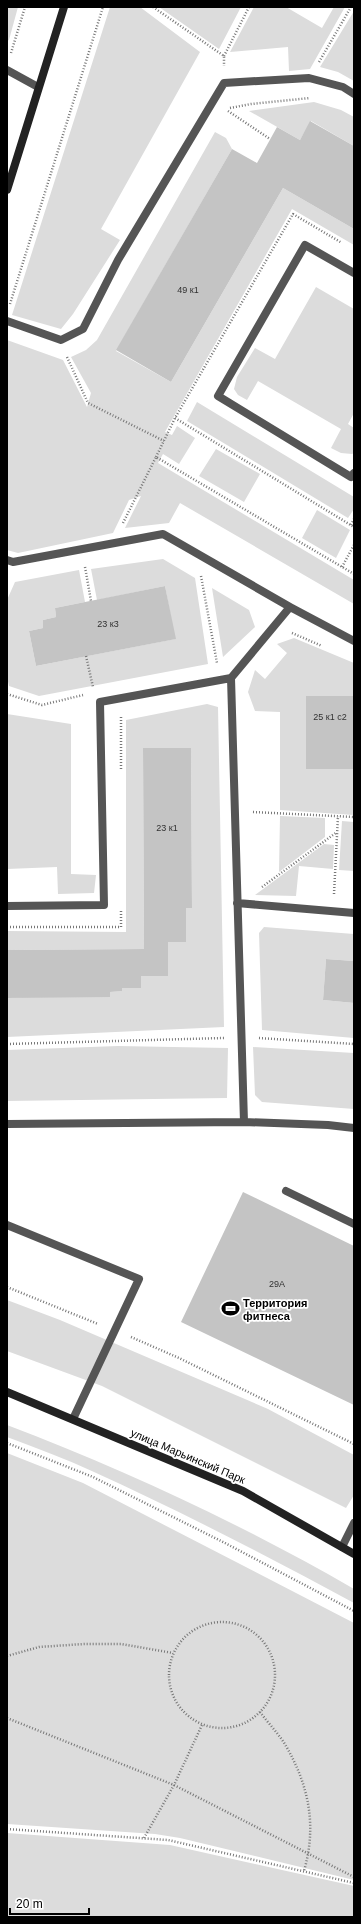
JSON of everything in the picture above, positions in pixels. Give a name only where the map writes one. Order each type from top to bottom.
[{"type":"main road","points":[[7,190],[64,7]]},
{"type":"main road","name":"улица Марьинский Парк","points":[[7,1392],[243,1491],[354,1554]]},
{"type":"lane","points":[[7,70],[38,87]]},
{"type":"lane","points":[[7,320],[61,340],[83,329],[118,260],[224,83],[309,78],[343,87],[354,94]]},
{"type":"lane","points":[[354,273],[305,245],[218,396],[351,478],[354,473]]},
{"type":"lane","points":[[7,560],[13,562],[163,534],[290,607],[354,641]]},
{"type":"lane","points":[[7,906],[104,905],[100,702],[231,678],[290,607]]},
{"type":"lane","points":[[231,678],[244,1122]]},
{"type":"lane","points":[[237,903],[354,914]]},
{"type":"lane","points":[[7,1124],[244,1122],[328,1125],[354,1128]]},
{"type":"lane","points":[[286,1191],[354,1224]]},
{"type":"lane","points":[[7,1225],[139,1279],[73,1419]]},
{"type":"lane","points":[[342,1547],[354,1523]]},
{"type":"path","points":[[9,58],[25,7]]},
{"type":"path","points":[[9,307],[103,7]]},
{"type":"path","points":[[154,7],[224,56]]},
{"type":"path","points":[[224,83],[224,56],[249,7]]},
{"type":"path","points":[[309,78],[351,7]]},
{"type":"path","points":[[270,139],[225,109],[251,104],[314,98]]},
{"type":"path","points":[[72,354],[67,357],[88,402],[164,441]]},
{"type":"path","points":[[116,542],[120,528],[175,418],[354,527]]},
{"type":"path","points":[[156,457],[354,574]]},
{"type":"path","points":[[350,525],[354,519]]},
{"type":"path","points":[[342,567],[354,545]]},
{"type":"path","points":[[85,567],[91,601]]},
{"type":"path","points":[[207,578],[201,574],[218,665],[222,662]]},
{"type":"path","points":[[86,656],[94,693]]},
{"type":"path","points":[[7,694],[42,705],[86,695]]},
{"type":"path","points":[[121,771],[121,717],[128,715]]},
{"type":"path","points":[[235,811],[354,817]]},
{"type":"path","points":[[334,912],[338,816]]},
{"type":"path","points":[[237,903],[337,832]]},
{"type":"path","points":[[7,927],[122,928],[121,904]]},
{"type":"path","points":[[257,1030],[258,1038]]},
{"type":"path","points":[[7,1044],[241,1037],[354,1044]]},
{"type":"path","points":[[7,1287],[179,1358],[354,1444]]},
{"type":"path","points":[[7,1443],[92,1477],[226,1543],[354,1612]]},
{"type":"path","points":[[215,1622],[233,1623],[250,1630],[263,1641],[272,1657],[275,1675],[272,1692],[264,1708],[260,1712],[236,1727],[218,1728],[202,1725],[187,1716],[176,1703],[170,1686],[169,1669],[173,1653],[183,1638],[198,1627],[215,1622]]},
{"type":"path","points":[[7,1656],[39,1647],[84,1644],[121,1644],[173,1653]]},
{"type":"path","points":[[260,1712],[285,1745],[304,1784],[311,1818],[309,1853],[304,1871]]},
{"type":"path","points":[[7,1718],[174,1785],[354,1877]]},
{"type":"path","points":[[144,1838],[174,1785],[202,1725]]},
{"type":"path","points":[[7,1829],[168,1840],[354,1883]]},
{"type":"shaded area","points":[[7,7],[18,7],[9,40],[7,41]]},
{"type":"shaded area","points":[[110,7],[140,7],[200,52],[101,229],[120,240],[73,314],[61,329],[12,315]]},
{"type":"shaded area","points":[[159,7],[241,7],[219,49]]},
{"type":"shaded area","points":[[254,7],[286,7],[322,28],[334,7],[345,7],[310,69],[289,71],[288,47],[230,52]]},
{"type":"shaded area","points":[[354,11],[354,81],[338,72],[320,67]]},
{"type":"shaded area","points":[[314,102],[341,110],[354,117],[354,146],[311,121],[300,140],[249,111]]},
{"type":"shaded area","points":[[215,132],[226,138],[232,149],[116,351],[171,382],[283,188],[354,229],[354,245],[292,209],[165,432],[172,435],[177,426],[195,438],[179,464],[163,454],[158,463],[354,580],[354,604],[180,503],[169,523],[125,528],[141,496],[129,500],[113,533],[18,553],[7,550],[7,340],[63,360],[87,407],[91,393],[71,357],[86,350],[97,340]]},
{"type":"shaded area","points":[[316,287],[354,309],[354,413],[348,424],[354,428],[354,453],[352,454],[341,453],[331,448],[341,429],[258,381],[247,400],[238,395],[234,389],[237,377],[255,348],[275,359]]},
{"type":"shaded area","points":[[197,402],[354,497],[354,509],[348,518],[187,421]]},
{"type":"shaded area","points":[[216,449],[260,474],[244,502],[199,476]]},
{"type":"shaded area","points":[[317,510],[350,530],[336,558],[302,538]]},
{"type":"shaded area","points":[[163,559],[195,578],[208,664],[39,696],[9,686],[7,677],[7,600],[15,582],[79,570],[85,602],[55,608],[56,617],[43,620],[43,628],[29,631],[36,666],[175,639],[165,586],[97,600],[91,569]]},
{"type":"shaded area","points":[[212,588],[249,610],[255,627],[223,657]]},
{"type":"shaded area","points":[[294,638],[354,663],[354,696],[306,696],[306,768],[353,769],[354,746],[354,815],[280,810],[280,712],[255,711],[248,692],[255,670],[265,679],[287,653],[277,644]]},
{"type":"shaded area","points":[[207,704],[218,707],[224,1027],[7,1037],[7,998],[122,991],[122,988],[141,988],[141,976],[168,976],[168,942],[186,941],[186,908],[192,908],[191,748],[143,748],[144,949],[7,950],[7,931],[126,932],[126,720]]},
{"type":"shaded area","points":[[7,714],[71,724],[71,874],[96,875],[94,893],[58,894],[57,867],[7,869]]},
{"type":"shaded area","points":[[280,816],[325,818],[325,837],[279,872]]},
{"type":"shaded area","points":[[342,821],[354,822],[354,871],[339,870]]},
{"type":"shaded area","points":[[324,844],[334,845],[333,869],[299,866],[296,896],[255,895]]},
{"type":"shaded area","points":[[264,927],[354,934],[354,961],[326,959],[323,1000],[354,1003],[354,1038],[262,1030],[259,933]]},
{"type":"shaded area","points":[[118,1046],[228,1048],[227,1098],[7,1101],[7,1050]]},
{"type":"shaded area","points":[[253,1047],[354,1053],[354,1109],[262,1102],[255,1095]]},
{"type":"shaded area","points":[[7,1300],[60,1320],[268,1409],[354,1455],[354,1495],[346,1508],[102,1386],[7,1351]]},
{"type":"shaded area","points":[[7,1425],[52,1442],[140,1480],[270,1543],[354,1589],[354,1603],[258,1552],[160,1503],[83,1467],[7,1437]]},
{"type":"shaded area","points":[[7,1453],[83,1483],[354,1623],[354,1880],[180,1838],[155,1834],[7,1824]]},
{"type":"shaded area","points":[[7,1833],[170,1845],[354,1886],[354,1917],[7,1917]]},
{"type":"building","points":[[310,121],[354,146],[354,229],[283,188],[171,382],[116,350],[232,149],[257,163],[277,127],[300,140]]},
{"type":"building","points":[[165,586],[176,639],[36,666],[29,631],[43,628],[43,620],[56,617],[55,608]]},
{"type":"building","points":[[306,696],[354,696],[354,769],[306,769]]},
{"type":"building","points":[[143,748],[191,748],[192,908],[186,908],[186,942],[168,942],[168,976],[141,976],[141,988],[122,988],[122,991],[110,992],[110,997],[7,998],[7,950],[144,949]]},
{"type":"building","points":[[326,959],[354,961],[354,1003],[323,1000]]},
{"type":"building","points":[[243,1192],[354,1246],[354,1405],[181,1322]]},
{"type":"place","name":"Территория фитнеса","points":[[230,1309]]}]
